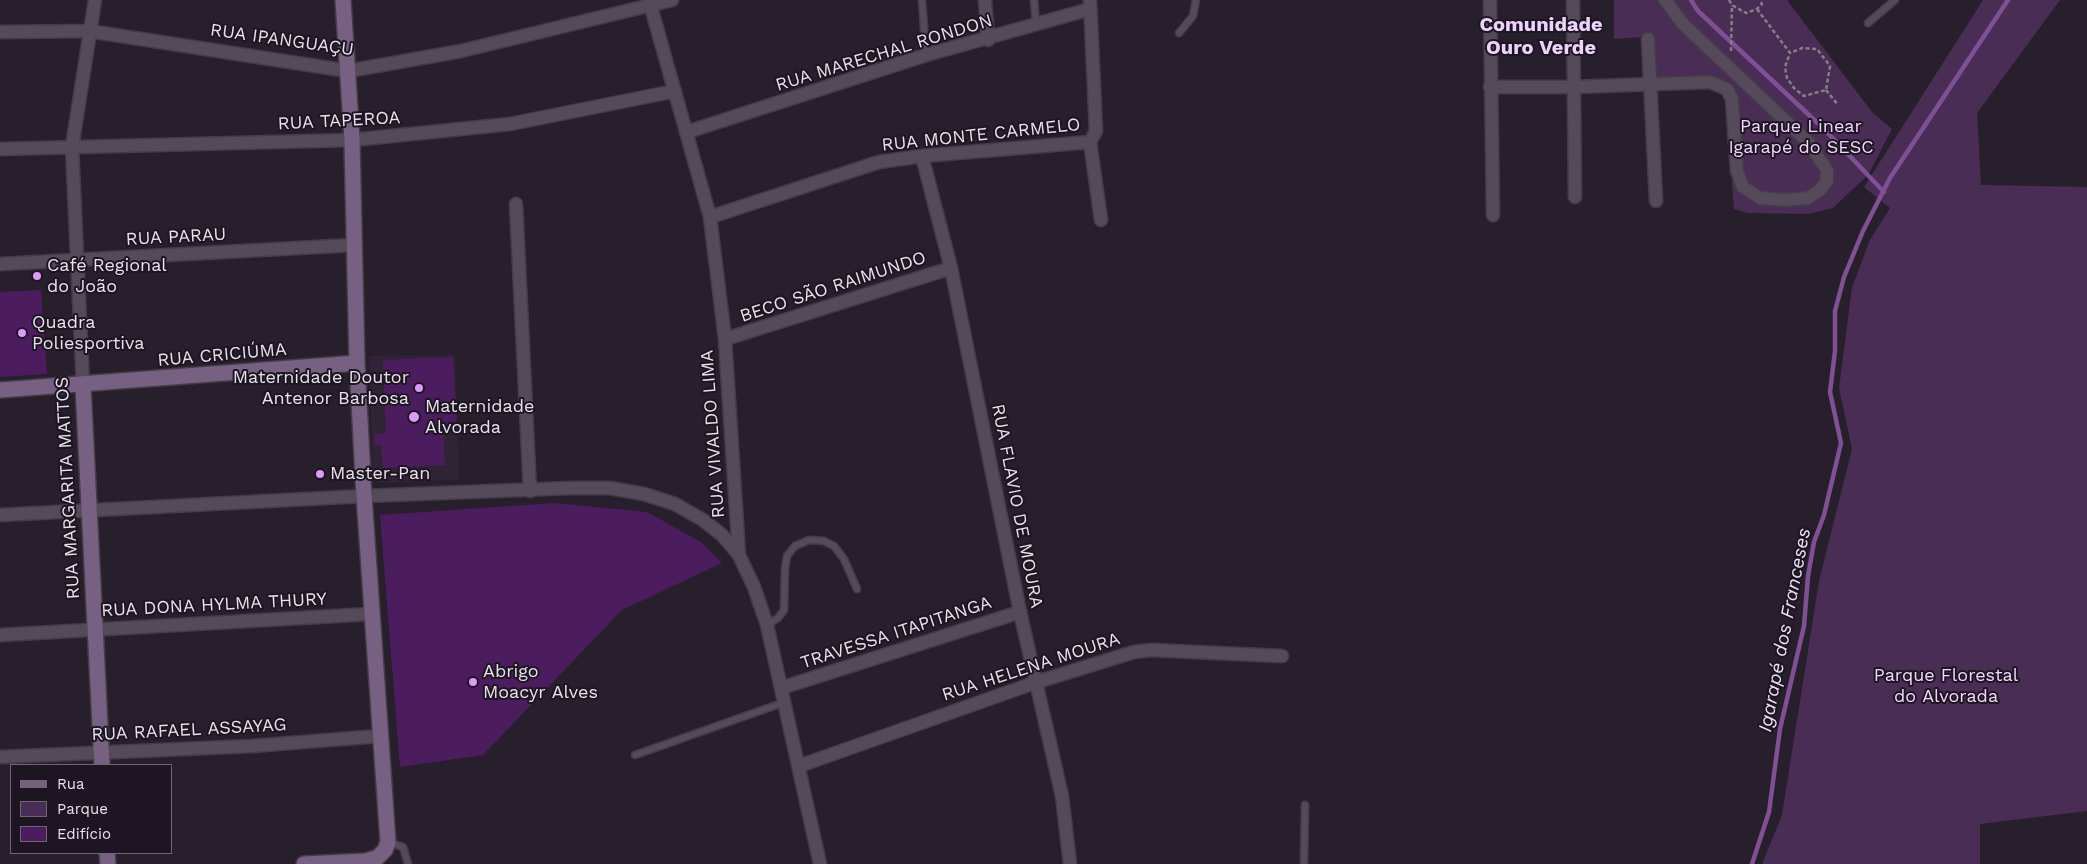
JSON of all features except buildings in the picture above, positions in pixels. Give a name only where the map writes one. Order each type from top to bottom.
[{"type":"street","name":"RUA MARGARITA MATTOS","points":[[95,0],[72,147],[88,511],[102,759]]},
{"type":"street","points":[[304,864],[365,861],[376,858],[385,850],[388,842],[364,496],[357,363],[352,140],[343,0]]},
{"type":"street","name":"RUA IPANGUAÇU","points":[[0,32],[89,31],[348,71],[461,51],[650,2],[672,0]]},
{"type":"street","points":[[985,0],[988,40]]},
{"type":"street","points":[[1490,0],[1493,215]]},
{"type":"street","points":[[1573,0],[1572,87],[1575,197]]},
{"type":"street","points":[[1490,87],[1572,87],[1710,82],[1727,89],[1732,99],[1737,171],[1743,187],[1760,198],[1786,200],[1808,198],[1820,190],[1827,181],[1827,170],[1808,142],[1683,24],[1665,0]]},
{"type":"street","name":"RUA VIVALDO LIMA","points":[[650,2],[710,217],[724,339],[739,555],[754,587],[767,625],[820,864]]},
{"type":"street","name":"RUA MARECHAL RONDON","points":[[687,132],[926,55],[988,40],[1036,25],[1090,5]]},
{"type":"street","name":"RUA MONTE CARMELO","points":[[710,217],[879,162],[922,156],[1090,142],[1096,131],[1090,5]]},
{"type":"street","points":[[1648,39],[1652,84],[1656,201]]},
{"type":"street","points":[[1710,82],[1721,61]]},
{"type":"street","name":"RUA TAPEROA","points":[[0,149],[352,140],[510,124],[675,91]]},
{"type":"street","points":[[1090,142],[1101,220]]},
{"type":"street","name":"RUA FLAVIO DE MOURA","points":[[922,156],[951,268],[1020,612],[1062,796],[1070,864]]},
{"type":"street","points":[[516,204],[530,491]]},
{"type":"street","name":"RUA PARAU","points":[[0,264],[354,245]]},
{"type":"street","name":"BECO SÃO RAIMUNDO","points":[[724,339],[951,268]]},
{"type":"street","name":"RUA CRICIÚMA","points":[[0,390],[83,386],[357,363]]},
{"type":"street","points":[[0,515],[364,496],[610,488],[644,494],[675,504],[703,520],[722,536],[739,555]]},
{"type":"street","name":"TRAVESSA ITAPITANGA","points":[[781,688],[1020,612]]},
{"type":"street","name":"RUA DONA HYLMA THURY","points":[[0,635],[371,614]]},
{"type":"street","name":"RUA HELENA MOURA","points":[[799,766],[1037,682],[1134,652],[1152,650],[1282,656]]},
{"type":"street","name":"RUA RAFAEL ASSAYAG","points":[[0,757],[102,759],[380,736]]},
{"type":"lane","points":[[922,0],[926,55]]},
{"type":"lane","points":[[1034,0],[1036,25]]},
{"type":"lane","points":[[1179,33],[1192,16],[1196,0]]},
{"type":"lane","points":[[1868,23],[1895,0]]},
{"type":"lane","points":[[767,625],[778,618],[784,610],[784,568],[787,556],[795,546],[809,540],[824,541],[834,546],[844,559],[856,589]]},
{"type":"lane","points":[[635,755],[785,702]]},
{"type":"lane","points":[[1304,864],[1305,805]]},
{"type":"lane","points":[[388,842],[403,848],[408,864]]},
{"type":"path","points":[[1729,0],[1732,5],[1746,13],[1757,9],[1762,4],[1760,0]]},
{"type":"path","points":[[1731,70],[1732,5]]},
{"type":"path","points":[[1757,9],[1790,53]]},
{"type":"path","points":[[1826,90],[1804,96],[1794,88],[1787,78],[1785,67],[1790,53],[1802,48],[1817,49],[1830,66],[1826,90],[1838,105]]},
{"type":"shaded area","name":"Maternidade Alvorada","points":[[455,355],[459,480],[380,483],[375,481],[373,478],[369,356]]},
{"type":"green space","name":"Parque Linear Igarapé do SESC","points":[[1614,0],[1787,0],[1872,112],[1892,129],[1868,175],[1833,208],[1809,214],[1748,213],[1734,209],[1726,99],[1720,87],[1646,79],[1642,37],[1614,39]]},
{"type":"green space","name":"Parque Florestal do Alvorada","points":[[1983,0],[2060,0],[1977,113],[1981,185],[2087,187],[2087,811],[1980,824],[1980,864],[1762,864],[1782,815],[1819,581],[1852,449],[1839,388],[1852,287],[1870,240],[1890,208],[1864,187]]},
{"type":"waterway","points":[[1691,0],[1698,11],[1824,129],[1884,192]]},
{"type":"waterway","name":"Igarapé dos Franceses","points":[[1752,864],[1769,812],[1780,729],[1804,626],[1808,576],[1814,542],[1824,515],[1841,443],[1830,392],[1835,351],[1835,311],[1844,277],[1863,231],[1890,178],[2008,0]]},
{"type":"place","name":"Café Regional do João","points":[[37,276]]},
{"type":"place","name":"Quadra Poliesportiva","points":[[22,333]]},
{"type":"place","name":"Maternidade Doutor Antenor Barbosa","points":[[419,388]]},
{"type":"place","name":"Maternidade Alvorada","points":[[414,417]]},
{"type":"place","name":"Master-Pan","points":[[320,474]]},
{"type":"place","name":"Abrigo Moacyr Alves","points":[[473,682]]},
{"type":"district","name":"Comunidade Ouro Verde","points":[[1541,36]]}]
